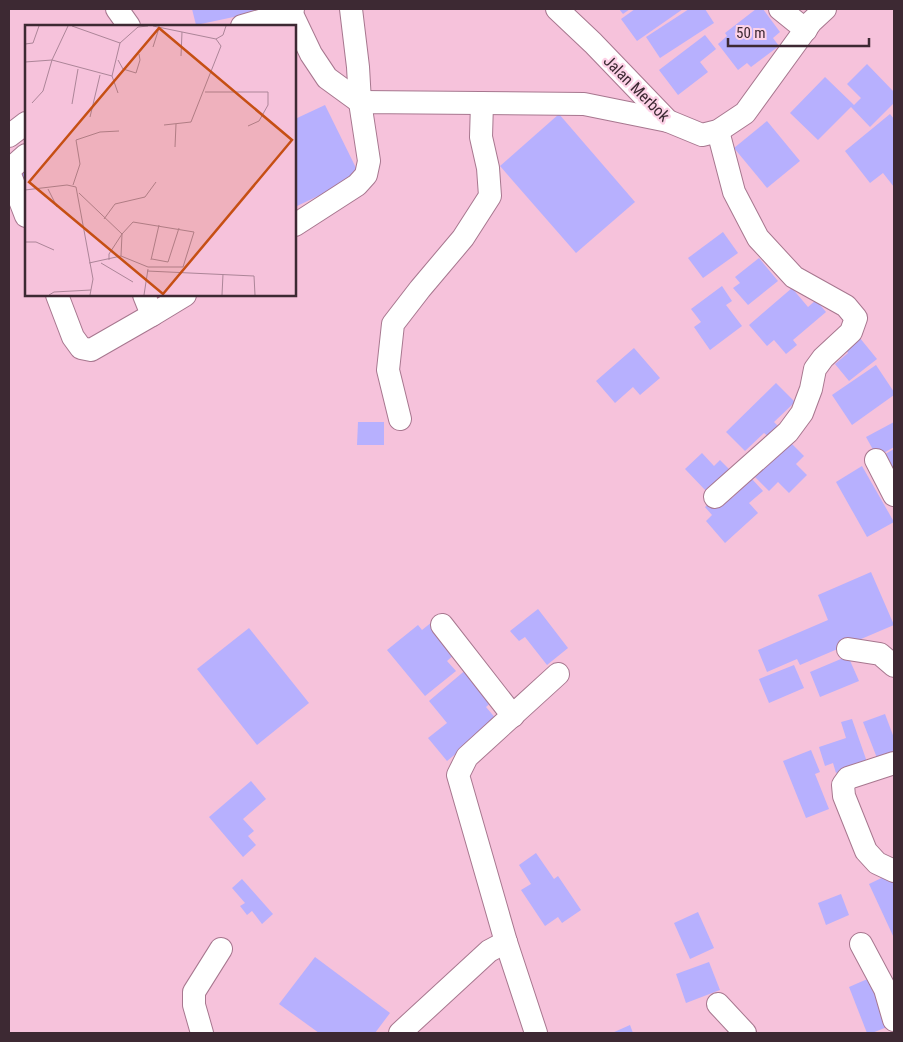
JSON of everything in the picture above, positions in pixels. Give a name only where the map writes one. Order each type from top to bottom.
[{"type":"street","points":[[117,9],[128,25]]},
{"type":"street","points":[[296,224],[357,185],[366,175],[369,162],[360,102],[351,9]]},
{"type":"street","name":"Jalan Merbok","points":[[558,9],[668,121],[702,135],[718,131]]},
{"type":"street","points":[[780,9],[806,30]]},
{"type":"street","points":[[715,498],[788,432],[802,414],[811,389],[815,369],[823,358],[850,332],[856,318],[846,306],[794,278],[758,238],[734,192],[718,131],[745,113],[811,22],[825,9]]},
{"type":"street","points":[[245,25],[292,10],[311,54],[327,78],[360,102],[584,104],[668,121]]},
{"type":"street","points":[[400,419],[388,370],[393,324],[463,238],[490,196],[488,168],[481,137],[482,103]]},
{"type":"street","points":[[9,136],[25,123]]},
{"type":"street","points":[[25,156],[9,171],[25,213]]},
{"type":"street","points":[[57,296],[73,337],[80,348],[90,350],[148,305],[181,296]]},
{"type":"street","points":[[876,460],[894,495]]},
{"type":"street","points":[[442,625],[512,716]]},
{"type":"street","points":[[848,649],[880,654],[894,666]]},
{"type":"street","points":[[536,1033],[506,942],[458,775],[467,757],[558,674]]},
{"type":"street","points":[[894,763],[848,778],[843,785],[844,796],[866,851],[877,863],[894,871]]},
{"type":"street","points":[[400,1033],[489,951],[506,942]]},
{"type":"street","points":[[860,944],[886,989],[894,1020]]},
{"type":"street","points":[[202,1033],[194,1005],[194,992],[221,949]]},
{"type":"street","points":[[718,1004],[745,1033]]},
{"type":"building","points":[[192,9],[262,9],[262,11],[196,25]]},
{"type":"building","points":[[619,9],[630,9],[623,14]]},
{"type":"building","points":[[635,9],[683,9],[637,41],[621,19]]},
{"type":"building","points":[[689,9],[705,9],[714,23],[660,58],[646,37]]},
{"type":"building","points":[[756,9],[763,9],[780,32],[773,38],[779,46],[751,67],[747,63],[738,70],[718,44],[727,36],[725,33]]},
{"type":"building","points":[[705,35],[716,49],[700,62],[708,72],[678,95],[659,70]]},
{"type":"building","points":[[867,64],[894,92],[894,103],[870,127],[851,107],[818,140],[790,113],[825,77],[854,105],[861,98],[847,84]]},
{"type":"building","points":[[325,105],[360,176],[296,207],[296,119]]},
{"type":"building","points":[[559,114],[635,202],[576,253],[500,166]]},
{"type":"building","points":[[890,114],[894,119],[894,187],[883,173],[870,183],[845,151]]},
{"type":"building","points":[[767,121],[800,161],[767,188],[734,148]]},
{"type":"building","points":[[25,172],[25,186],[20,175]]},
{"type":"building","points":[[723,232],[738,253],[703,278],[688,258]]},
{"type":"building","points":[[759,258],[778,281],[748,305],[733,288],[740,283],[735,277]]},
{"type":"building","points":[[722,286],[732,301],[726,305],[742,326],[710,350],[694,327],[701,322],[691,309]]},
{"type":"building","points":[[792,288],[808,307],[816,300],[826,312],[793,340],[797,345],[786,354],[774,340],[767,346],[749,325]]},
{"type":"building","points":[[855,332],[877,359],[849,381],[835,364],[848,353],[841,343]]},
{"type":"building","points":[[634,348],[660,378],[640,395],[633,387],[615,403],[596,381]]},
{"type":"building","points":[[876,365],[894,392],[894,395],[852,425],[832,395]]},
{"type":"building","points":[[776,383],[795,402],[774,422],[779,427],[769,437],[764,433],[745,451],[726,432]]},
{"type":"building","points":[[358,422],[384,422],[384,445],[357,445]]},
{"type":"building","points":[[894,422],[894,447],[877,457],[866,437]]},
{"type":"building","points":[[786,438],[804,456],[796,464],[807,475],[789,493],[778,482],[769,491],[751,473]]},
{"type":"building","points":[[894,449],[894,474],[878,458]]},
{"type":"building","points":[[702,453],[714,466],[720,460],[730,470],[707,492],[685,469]]},
{"type":"building","points":[[862,466],[894,522],[867,537],[836,482]]},
{"type":"building","points":[[752,479],[763,491],[749,503],[758,513],[725,543],[706,521],[712,515],[705,507],[724,490],[732,498]]},
{"type":"building","points":[[871,572],[894,625],[800,665],[797,659],[767,672],[758,650],[828,620],[818,595]]},
{"type":"building","points":[[538,609],[568,648],[547,665],[525,637],[519,641],[510,631]]},
{"type":"building","points":[[432,622],[457,652],[447,661],[456,671],[425,696],[387,650],[418,625],[422,630]]},
{"type":"building","points":[[249,628],[309,703],[257,745],[197,669]]},
{"type":"building","points":[[848,656],[859,681],[820,697],[810,672]]},
{"type":"building","points":[[794,665],[804,688],[769,703],[759,679]]},
{"type":"building","points":[[468,668],[494,700],[486,707],[497,720],[447,761],[428,738],[447,723],[429,701]]},
{"type":"building","points":[[885,714],[894,738],[894,751],[877,758],[863,722]]},
{"type":"building","points":[[852,719],[867,762],[836,773],[833,763],[825,766],[819,747],[846,738],[841,722]]},
{"type":"building","points":[[811,750],[820,772],[815,774],[829,809],[806,818],[783,761]]},
{"type":"building","points":[[251,781],[266,799],[243,819],[254,831],[248,836],[256,845],[243,857],[209,817]]},
{"type":"building","points":[[536,853],[554,879],[558,876],[581,910],[562,923],[558,917],[545,926],[521,890],[531,884],[519,865]]},
{"type":"building","points":[[894,872],[894,938],[869,884]]},
{"type":"building","points":[[242,879],[273,914],[262,924],[252,911],[247,915],[240,906],[245,903],[232,888]]},
{"type":"building","points":[[841,894],[849,915],[826,925],[818,903]]},
{"type":"building","points":[[698,912],[714,948],[690,959],[674,923]]},
{"type":"building","points":[[315,957],[390,1013],[375,1033],[319,1033],[279,1004]]},
{"type":"building","points":[[709,962],[720,990],[686,1003],[676,974]]},
{"type":"building","points":[[872,977],[892,1025],[872,1033],[867,1033],[849,987]]},
{"type":"building","points":[[630,1025],[633,1033],[612,1033]]}]
